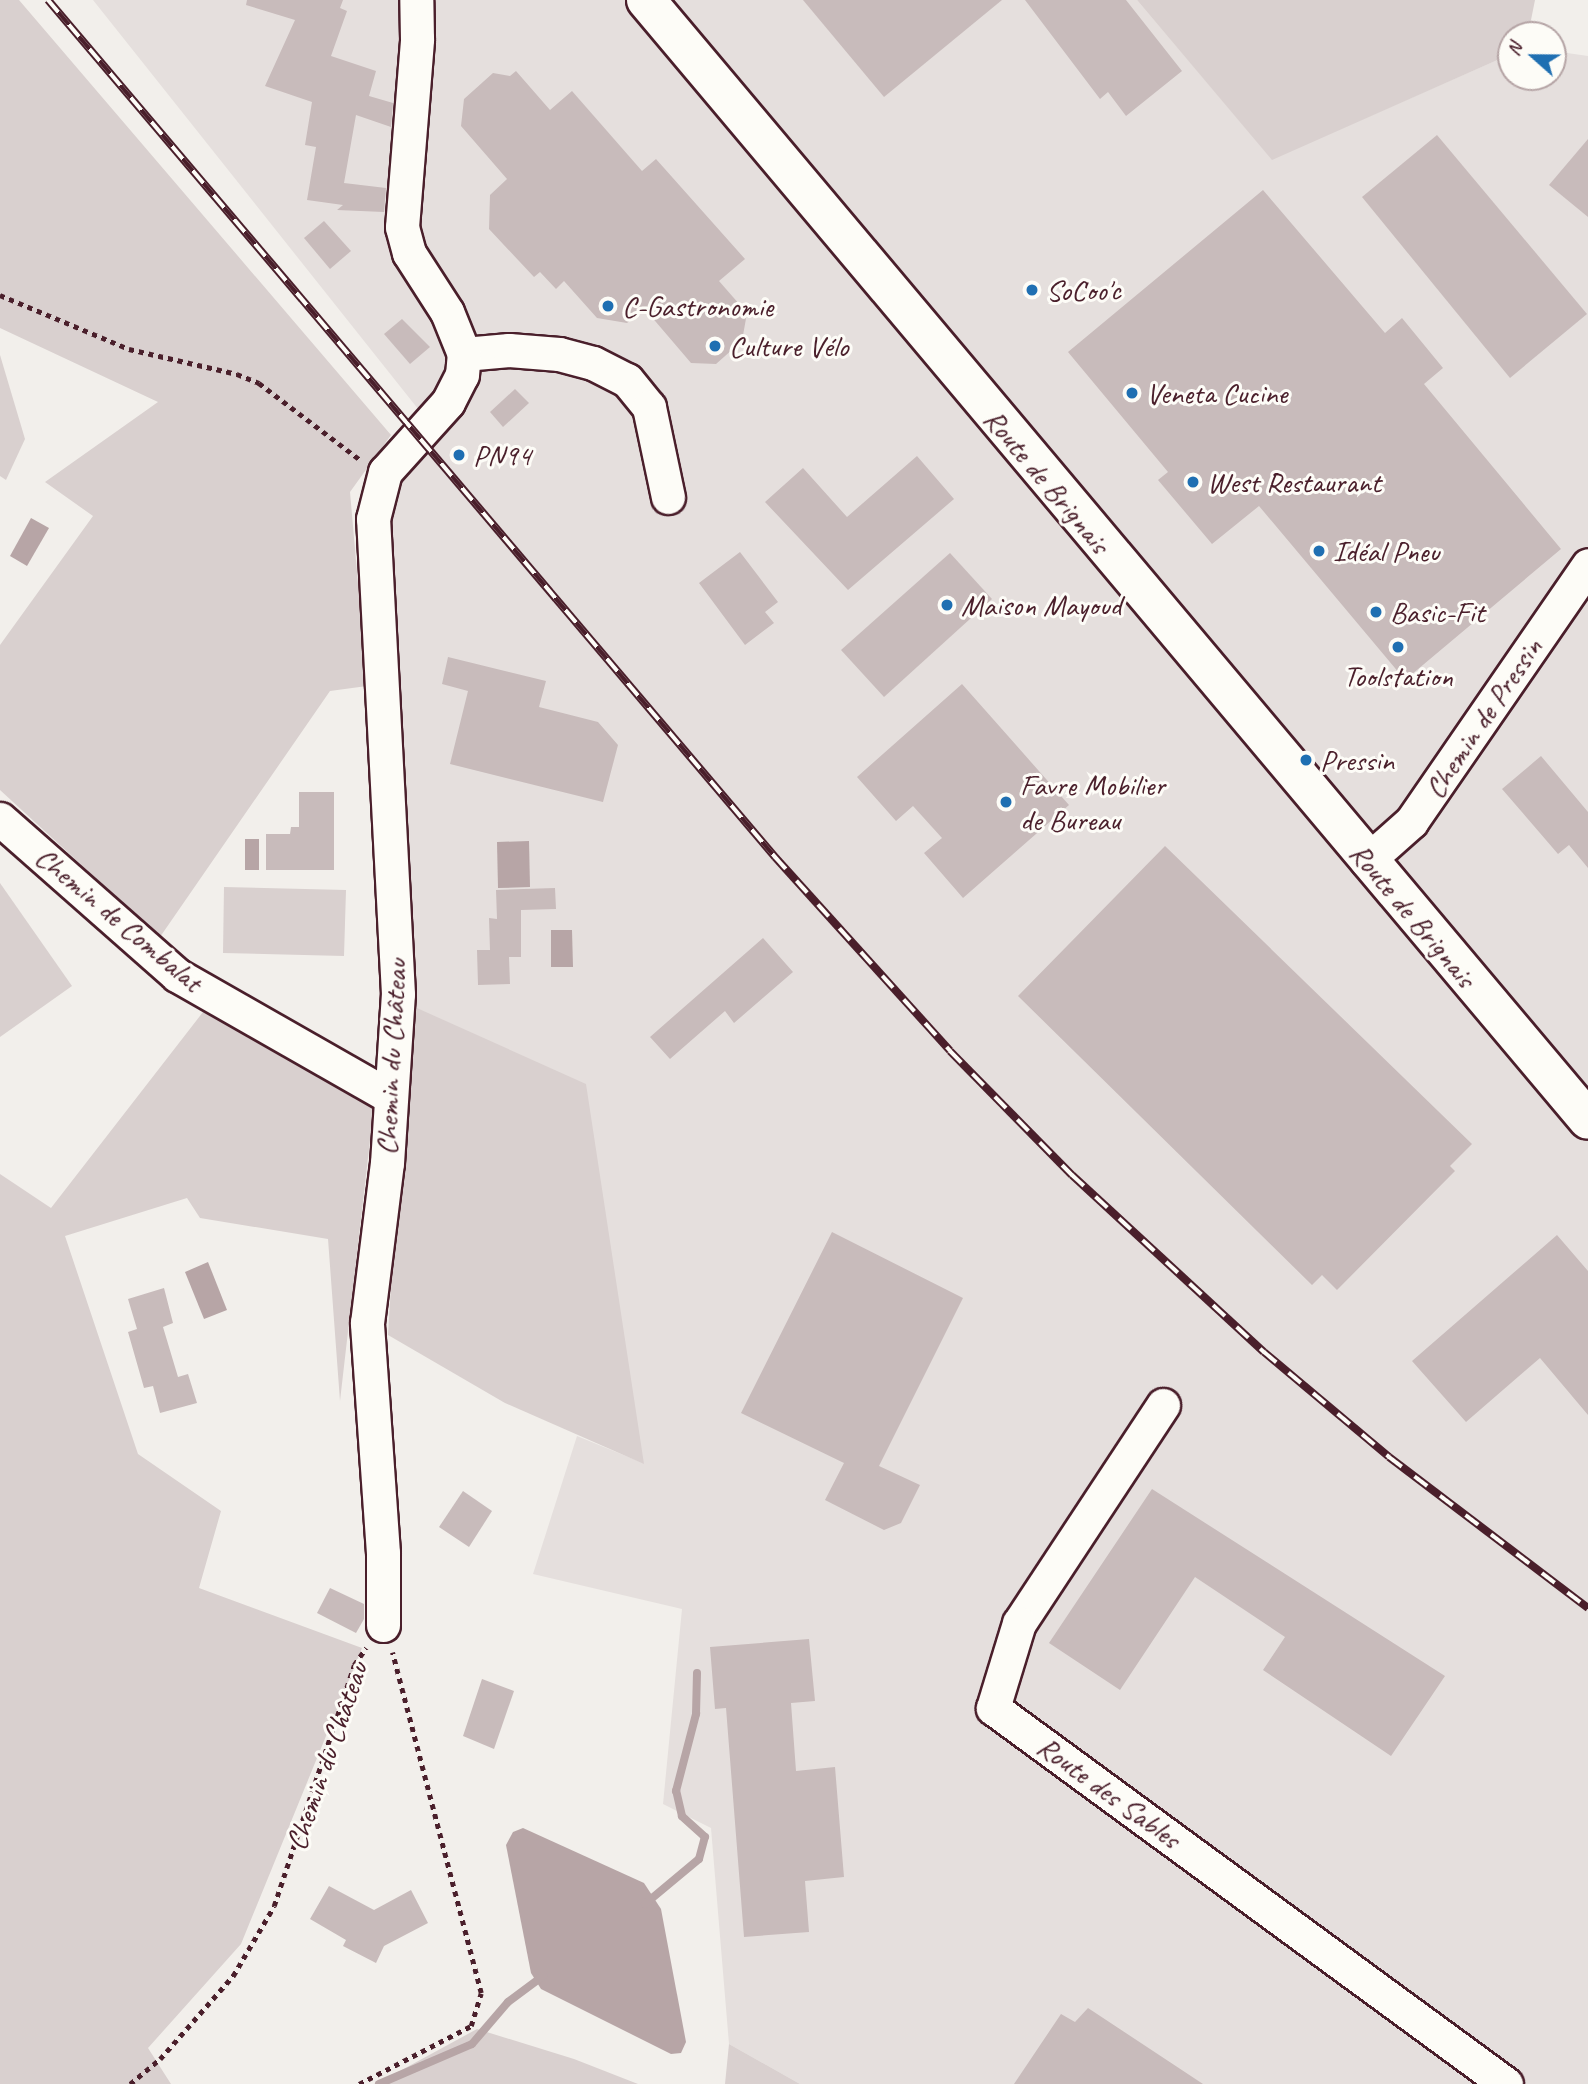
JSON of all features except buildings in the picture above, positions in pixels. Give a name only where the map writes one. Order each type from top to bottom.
[{"type":"main road","name":"Route de Brignais","points":[[646,0],[1367,861],[1588,1120]]},
{"type":"street","points":[[416,0],[402,227],[409,253],[447,312],[464,354],[509,350],[559,354],[593,363],[628,380],[649,407],[668,497]]},
{"type":"street","name":"Chemin du Château","points":[[383,1625],[383,1553],[367,1323],[387,1163],[389,1096],[398,994],[385,682],[373,542],[375,507],[385,472],[448,402],[462,374],[464,354]]},
{"type":"street","name":"Chemin de Pressin","points":[[1367,861],[1411,822],[1588,565]]},
{"type":"street","name":"Chemin de Combalat","points":[[0,819],[177,975],[389,1096]]},
{"type":"street","name":"Route des Sables","points":[[1163,1405],[1019,1623],[993,1708],[1506,2084]]},
{"type":"path","points":[[0,295],[129,349],[237,374],[260,383],[325,438],[385,472]]},
{"type":"path","points":[[359,2084],[471,2026],[481,1993],[383,1625]]},
{"type":"path","name":"Chemin du Château","points":[[130,2084],[160,2059],[233,1976],[275,1906],[354,1665],[383,1625]]},
{"type":"shaded area","points":[[0,0],[19,0],[391,435],[350,492],[367,686],[330,691],[160,937],[0,790],[0,645],[93,516],[45,482],[158,402],[0,328]]},
{"type":"shaded area","points":[[93,0],[1137,0],[1272,159],[1497,60],[1497,91],[1567,91],[1567,53],[1588,56],[1588,2084],[800,2084],[729,2044],[711,1828],[663,1804],[682,1609],[533,1574],[577,1436],[643,1463],[408,1004],[384,512],[434,429]]},
{"type":"shaded area","points":[[1137,0],[1535,0],[1531,21],[1497,21],[1497,60],[1272,160]]},
{"type":"shaded area","points":[[0,355],[25,439],[6,480],[0,476]]},
{"type":"shaded area","points":[[31,518],[49,528],[27,566],[10,556]]},
{"type":"shaded area","points":[[245,839],[259,839],[259,870],[245,870]]},
{"type":"shaded area","points":[[529,841],[530,887],[498,888],[497,842]]},
{"type":"shaded area","points":[[0,883],[72,986],[0,1037]]},
{"type":"shaded area","points":[[224,887],[346,890],[344,956],[223,953]]},
{"type":"shaded area","points":[[551,930],[572,930],[573,967],[551,967]]},
{"type":"shaded area","points":[[210,1003],[375,1097],[340,1401],[328,1239],[200,1218],[187,1198],[65,1236],[138,1454],[221,1511],[199,1588],[362,1648],[241,1944],[148,2048],[171,2084],[0,2084],[0,1174],[51,1208]]},
{"type":"shaded area","points":[[408,1004],[586,1084],[644,1464],[505,1403],[388,1335]]},
{"type":"shaded area","points":[[208,1262],[227,1310],[204,1319],[185,1272]]},
{"type":"shaded area","points":[[523,1828],[644,1883],[661,1909],[686,2042],[681,2053],[671,2054],[541,1989],[531,1973],[506,1845],[513,1832]]},
{"type":"shaded area","points":[[477,2029],[574,2059],[638,2084],[376,2084]]},
{"type":"shaded area","points":[[729,2044],[800,2084],[725,2084]]},
{"type":"waterway","points":[[645,1904],[699,1859],[705,1837],[682,1816],[676,1791],[696,1714],[697,1673]]},
{"type":"waterway","points":[[379,2084],[472,2044],[508,2002],[543,1976]]},
{"type":"railway","points":[[48,0],[775,857],[950,1051],[1072,1175],[1264,1352],[1389,1457],[1588,1608]]},
{"type":"place","name":"SoCoo'c","points":[[1032,290]]},
{"type":"place","name":"C-Gastronomie","points":[[608,306]]},
{"type":"place","name":"Culture Vélo","points":[[715,346]]},
{"type":"place","name":"Veneta Cucine","points":[[1132,393]]},
{"type":"place","name":"PN94","points":[[459,455]]},
{"type":"place","name":"West Restaurant","points":[[1193,482]]},
{"type":"place","name":"Idéal Pneu","points":[[1319,551]]},
{"type":"place","name":"Maison Mayoud","points":[[947,605]]},
{"type":"place","name":"Basic-Fit","points":[[1376,612]]},
{"type":"place","name":"Toolstation","points":[[1398,647]]},
{"type":"place","name":"Pressin","points":[[1306,760]]},
{"type":"place","name":"Favre Mobilier de Bureau","points":[[1006,802]]}]
